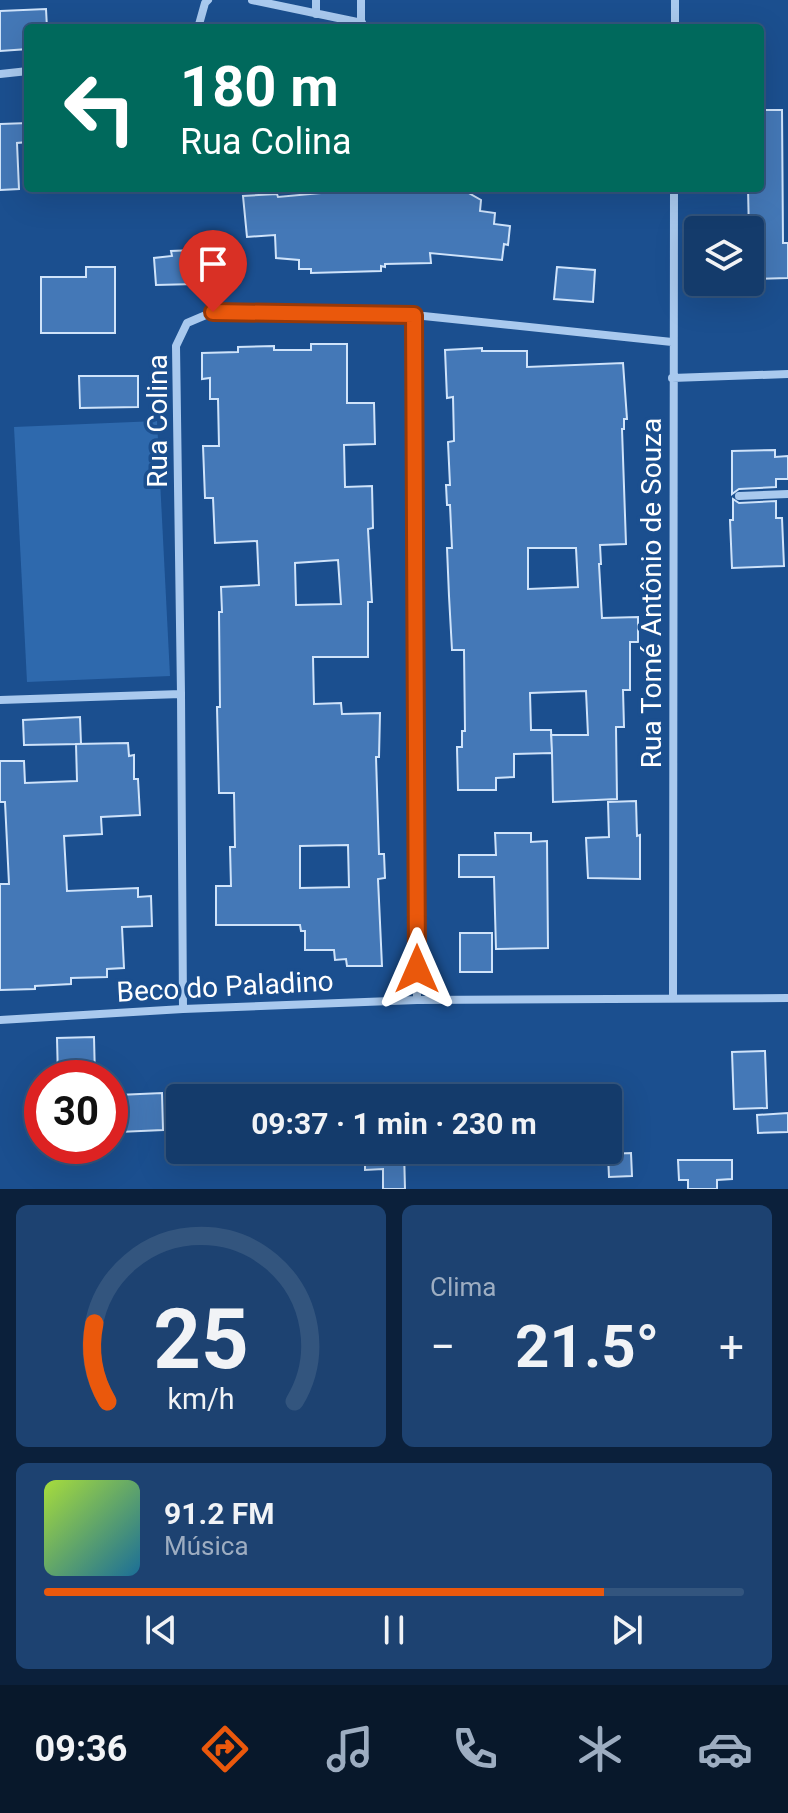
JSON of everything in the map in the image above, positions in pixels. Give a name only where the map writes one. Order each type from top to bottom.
[{"type":"street","points":[[199,24],[208,0]]},
{"type":"street","points":[[316,0],[316,14]]},
{"type":"street","points":[[361,0],[361,24]]},
{"type":"street","points":[[675,0],[675,24]]},
{"type":"street","points":[[259,1],[354,24]]},
{"type":"street","points":[[0,74],[24,71]]},
{"type":"street","name":"Rua Tomé Antônio de Souza","points":[[673,997],[674,192]]},
{"type":"street","name":"Rua Colina","points":[[183,1009],[176,346],[187,323],[213,312],[414,315],[672,342]]},
{"type":"street","points":[[414,315],[417,1000]]},
{"type":"street","points":[[672,378],[788,374]]},
{"type":"street","points":[[739,496],[788,494]]},
{"type":"street","points":[[0,700],[181,694]]},
{"type":"street","name":"Beco do Paladino","points":[[0,1020],[417,1000],[788,998]]},
{"type":"shaded area","points":[[157,421],[170,676],[27,682],[14,427]]},
{"type":"building","points":[[46,9],[47,24],[24,24],[24,49],[0,51],[0,11]]},
{"type":"building","points":[[764,110],[782,110],[783,243],[788,243],[788,278],[764,279],[764,216],[749,216],[748,192],[764,192]]},
{"type":"building","points":[[24,123],[24,142],[17,143],[19,189],[0,190],[0,124]]},
{"type":"building","points":[[332,192],[467,192],[481,200],[480,211],[495,213],[494,224],[510,226],[508,245],[504,244],[502,260],[430,253],[431,263],[385,264],[385,267],[381,266],[381,271],[311,273],[311,269],[299,269],[299,260],[276,258],[275,235],[247,237],[243,196],[277,194],[278,197]]},
{"type":"building","points":[[195,250],[195,284],[156,285],[154,258],[172,256],[171,251]]},
{"type":"building","points":[[86,267],[115,267],[115,333],[41,333],[41,277],[86,277]]},
{"type":"building","points":[[557,267],[595,270],[593,302],[554,299]]},
{"type":"building","points":[[311,344],[347,344],[347,403],[374,403],[375,444],[344,445],[345,487],[372,486],[373,528],[368,529],[372,602],[368,602],[368,657],[313,657],[314,704],[341,703],[342,714],[380,713],[379,757],[376,757],[379,854],[384,854],[385,878],[378,879],[382,966],[347,966],[346,959],[335,960],[334,950],[305,950],[305,931],[301,931],[300,925],[216,925],[216,886],[231,886],[230,847],[235,847],[234,793],[219,793],[217,707],[220,707],[221,587],[259,585],[257,541],[215,543],[213,498],[205,498],[203,446],[219,446],[218,399],[210,399],[210,378],[202,379],[202,353],[238,352],[238,347],[274,346],[274,350],[311,350]],"holes":[[[338,560],[341,604],[296,605],[295,563]],[[348,845],[349,887],[300,888],[300,846]]]},
{"type":"building","points":[[482,348],[482,351],[527,351],[527,367],[623,363],[627,419],[624,419],[622,429],[626,544],[600,545],[599,564],[602,618],[638,617],[638,642],[630,642],[630,690],[623,690],[624,727],[616,727],[617,799],[553,802],[552,753],[514,754],[514,777],[496,778],[496,790],[458,790],[457,747],[462,747],[462,731],[465,731],[464,650],[452,650],[447,548],[452,548],[446,485],[450,485],[448,442],[454,441],[453,397],[447,398],[445,350]],"holes":[[[528,548],[576,548],[578,587],[528,589]],[[586,691],[588,735],[551,735],[551,730],[531,730],[530,693]]]},
{"type":"building","points":[[79,376],[138,376],[138,407],[80,408]]},
{"type":"building","points":[[775,450],[775,457],[788,456],[788,479],[776,479],[776,487],[739,489],[732,494],[732,451]]},
{"type":"building","points":[[733,499],[739,503],[776,501],[776,518],[782,518],[784,566],[732,568],[730,520],[733,520]]},
{"type":"building","points":[[80,717],[81,744],[24,745],[23,720]]},
{"type":"building","points":[[128,743],[129,756],[134,755],[134,779],[138,779],[140,815],[101,817],[102,834],[64,836],[67,891],[138,888],[138,897],[151,896],[152,926],[122,927],[124,968],[107,969],[107,977],[71,978],[71,984],[0,990],[0,884],[9,884],[5,802],[0,802],[0,761],[24,761],[25,783],[77,781],[76,744]]},
{"type":"building","points":[[636,801],[640,879],[588,878],[586,838],[609,837],[608,802]]},
{"type":"building","points":[[495,833],[531,833],[531,842],[547,841],[548,948],[496,949],[494,877],[459,877],[459,855],[496,855]]},
{"type":"building","points":[[460,933],[492,933],[492,972],[460,972]]},
{"type":"building","points":[[94,1037],[95,1060],[58,1060],[57,1038]]},
{"type":"building","points":[[765,1051],[767,1108],[734,1109],[732,1052]]},
{"type":"building","points":[[162,1093],[163,1130],[128,1132],[128,1095]]},
{"type":"building","points":[[788,1113],[788,1132],[758,1133],[757,1115]]},
{"type":"building","points":[[622,1153],[631,1153],[632,1176],[609,1177],[608,1164],[622,1164]]},
{"type":"building","points":[[678,1160],[732,1160],[732,1179],[717,1180],[717,1189],[688,1189],[688,1180],[679,1180]]},
{"type":"building","points":[[365,1164],[404,1164],[405,1189],[383,1189],[383,1169],[365,1170]]},
{"type":"route","points":[[213,312],[414,315],[417,969]]}]
